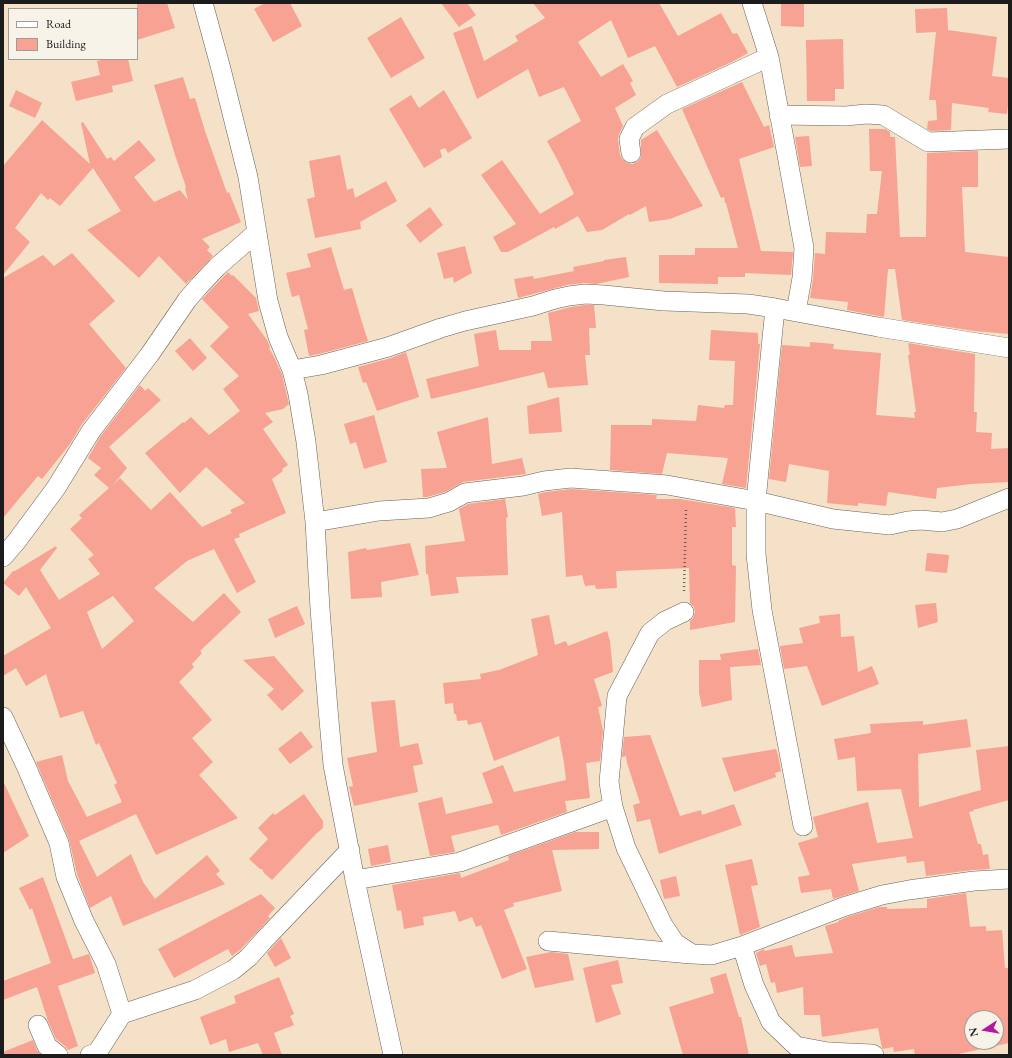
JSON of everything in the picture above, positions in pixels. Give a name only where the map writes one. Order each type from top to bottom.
[{"type":"street","points":[[203,3],[248,177],[268,301],[278,337],[292,370],[298,394],[306,442],[315,522],[333,765],[355,880],[393,1055]]},
{"type":"street","points":[[752,3],[768,57],[804,248],[802,278],[796,312]]},
{"type":"street","points":[[631,153],[628,139],[635,127],[667,104],[768,57]]},
{"type":"street","points":[[780,115],[883,115],[928,142],[1009,139]]},
{"type":"street","points":[[3,557],[56,488],[91,431],[150,354],[187,300],[217,267],[256,233]]},
{"type":"street","points":[[292,370],[321,365],[388,347],[465,321],[533,306],[555,299],[585,294],[664,301],[748,304],[1009,348]]},
{"type":"street","points":[[774,308],[756,501],[756,554],[762,610],[803,826]]},
{"type":"street","points":[[315,522],[379,511],[429,508],[449,502],[465,493],[571,478],[667,485],[756,501],[832,519],[890,525],[908,521],[921,520],[942,522],[957,519],[1009,498]]},
{"type":"street","points":[[684,612],[665,621],[650,633],[617,696],[609,782],[613,807],[626,848],[663,925],[675,943],[692,954]]},
{"type":"street","points":[[3,717],[59,843],[66,877],[84,921],[106,964],[122,1014]]},
{"type":"street","points":[[355,880],[460,862],[613,807]]},
{"type":"street","points":[[95,1054],[122,1014],[195,990],[233,970],[249,957],[350,850]]},
{"type":"street","points":[[548,941],[712,955],[742,946],[843,907],[882,895],[974,881],[1009,879]]},
{"type":"street","points":[[742,946],[754,985],[771,1022],[796,1046],[828,1052],[874,1055]]},
{"type":"street","points":[[38,1025],[47,1046],[58,1055]]},
{"type":"path","points":[[684,612],[686,488]]},
{"type":"building","points":[[137,3],[167,3],[175,28],[138,40]]},
{"type":"building","points":[[265,3],[290,3],[302,26],[273,42],[254,9]]},
{"type":"building","points":[[441,3],[467,3],[476,15],[459,27]]},
{"type":"building","points":[[533,3],[659,3],[678,36],[721,13],[733,34],[737,33],[748,53],[732,62],[677,87],[655,46],[628,58],[611,20],[578,42],[601,77],[623,64],[633,81],[630,83],[636,95],[615,108],[623,126],[618,140],[622,159],[627,163],[633,164],[638,161],[641,157],[641,140],[657,130],[703,206],[670,219],[649,222],[646,206],[602,230],[587,232],[578,216],[508,252],[501,252],[493,237],[516,224],[481,175],[502,160],[540,214],[574,194],[547,141],[581,121],[564,87],[539,97],[528,69],[477,99],[453,33],[472,26],[484,61],[518,41],[515,36],[545,18]]},
{"type":"building","points":[[781,3],[804,3],[804,27],[781,26]]},
{"type":"building","points":[[947,8],[948,30],[997,37],[992,76],[1009,78],[1007,114],[988,112],[989,108],[952,103],[951,130],[931,131],[927,129],[928,121],[937,120],[936,100],[929,100],[936,32],[916,33],[915,9]]},
{"type":"building","points":[[401,17],[425,58],[391,78],[367,38]]},
{"type":"building","points":[[843,39],[844,89],[835,89],[835,101],[807,101],[806,40]]},
{"type":"building","points":[[128,60],[133,81],[112,86],[113,92],[76,101],[71,82],[100,75],[97,61]]},
{"type":"building","points":[[183,77],[190,99],[195,98],[227,193],[229,192],[241,222],[202,239],[210,247],[207,250],[213,256],[186,284],[159,256],[139,278],[87,230],[121,211],[93,168],[60,206],[50,198],[48,200],[41,193],[15,228],[30,242],[3,275],[3,166],[42,120],[90,164],[81,123],[83,122],[107,159],[111,157],[114,161],[139,140],[156,160],[134,177],[154,202],[180,190],[188,200],[186,187],[154,85]]},
{"type":"building","points":[[742,82],[764,127],[769,125],[774,147],[739,159],[761,251],[793,252],[791,275],[745,273],[745,277],[718,277],[718,284],[659,283],[659,255],[695,255],[695,248],[738,248],[724,197],[721,198],[682,109]]},
{"type":"building","points":[[16,90],[42,103],[35,118],[9,106]]},
{"type":"building","points":[[444,90],[472,138],[448,153],[445,148],[440,150],[442,157],[424,168],[389,109],[411,95],[419,108]]},
{"type":"building","points":[[869,129],[885,129],[890,132],[890,137],[895,137],[900,237],[926,237],[927,153],[978,151],[978,187],[962,187],[965,252],[1009,257],[1009,334],[975,331],[902,320],[895,269],[888,269],[884,317],[847,310],[848,302],[810,298],[815,253],[825,254],[826,232],[866,233],[867,214],[877,214],[882,171],[870,171]]},
{"type":"building","points":[[809,136],[812,166],[800,167],[795,137]]},
{"type":"building","points":[[340,155],[347,190],[353,188],[355,198],[386,181],[397,201],[360,222],[361,229],[315,238],[307,199],[315,197],[309,161]]},
{"type":"building","points":[[430,207],[443,225],[420,243],[406,225]]},
{"type":"building","points":[[465,246],[472,273],[454,283],[453,277],[444,279],[437,253]]},
{"type":"building","points":[[331,247],[344,290],[352,288],[368,341],[309,356],[304,330],[308,329],[299,295],[292,297],[286,273],[311,267],[307,254]]},
{"type":"building","points":[[72,253],[115,301],[89,324],[126,368],[82,424],[70,444],[42,479],[38,476],[3,518],[3,278],[43,255],[54,266]]},
{"type":"building","points":[[626,257],[629,277],[596,284],[584,283],[567,285],[518,298],[514,279],[533,276],[534,279],[574,271],[573,267]]},
{"type":"building","points":[[228,272],[232,276],[233,275],[256,298],[259,311],[248,314],[267,340],[270,347],[269,348],[282,374],[289,404],[283,409],[265,413],[273,422],[263,429],[288,465],[282,469],[283,471],[272,479],[286,513],[239,534],[240,537],[234,539],[256,582],[237,593],[214,549],[187,561],[154,588],[193,622],[224,593],[241,612],[200,651],[202,653],[192,664],[194,667],[179,682],[212,720],[192,738],[213,762],[199,775],[238,818],[156,855],[136,814],[79,841],[97,877],[131,854],[143,882],[155,899],[207,855],[220,871],[216,874],[225,884],[123,926],[111,896],[90,908],[77,874],[69,839],[36,762],[62,755],[68,781],[87,817],[122,802],[114,785],[117,783],[99,743],[96,745],[83,711],[60,718],[46,674],[26,686],[16,668],[3,676],[3,656],[51,628],[26,587],[19,596],[3,583],[13,571],[56,546],[57,548],[40,570],[59,600],[100,574],[88,559],[94,555],[70,529],[82,518],[79,515],[109,488],[94,475],[101,468],[88,458],[100,437],[140,385],[145,391],[148,388],[161,400],[109,447],[127,468],[113,485],[120,478],[151,510],[170,492],[202,527],[232,513],[230,510],[245,503],[206,467],[180,493],[145,453],[191,417],[209,435],[240,411],[223,389],[239,376],[210,346],[229,327],[202,299]],"holes":[[[113,596],[134,621],[102,649],[87,612]]]},
{"type":"building","points":[[585,305],[594,305],[596,328],[589,328],[590,355],[585,355],[588,385],[548,388],[544,372],[431,399],[426,379],[479,366],[474,334],[496,330],[499,350],[531,350],[531,341],[552,341],[548,313]]},
{"type":"building","points":[[711,330],[758,333],[758,344],[760,344],[746,488],[722,484],[728,458],[667,453],[662,474],[610,470],[611,425],[652,425],[652,419],[696,421],[698,405],[724,408],[725,405],[733,405],[735,361],[709,360]]},
{"type":"building","points":[[190,338],[207,358],[193,371],[175,351]]},
{"type":"building","points":[[810,342],[834,344],[833,349],[881,353],[876,415],[915,418],[914,412],[916,412],[908,355],[910,355],[908,343],[975,354],[974,412],[977,412],[976,432],[992,433],[991,449],[1009,448],[1009,482],[937,488],[936,499],[888,492],[886,506],[858,503],[858,506],[827,503],[829,471],[789,464],[786,482],[769,479],[782,345],[810,347]]},
{"type":"building","points":[[406,352],[419,397],[377,411],[366,382],[363,383],[358,367],[391,358]]},
{"type":"building","points":[[559,397],[562,432],[529,434],[527,406]]},
{"type":"building","points":[[374,415],[387,462],[364,469],[356,442],[350,444],[344,424]]},
{"type":"building","points":[[488,417],[492,464],[522,458],[526,474],[463,482],[445,492],[423,497],[421,469],[447,468],[437,432]]},
{"type":"building","points":[[571,489],[657,495],[656,499],[680,499],[735,508],[736,527],[732,527],[732,565],[736,566],[735,622],[690,630],[690,621],[695,612],[694,607],[690,603],[689,568],[616,571],[617,588],[596,589],[595,585],[585,586],[582,575],[566,577],[562,512],[542,516],[538,494]]},
{"type":"building","points":[[505,499],[508,517],[506,518],[508,575],[456,577],[459,593],[431,596],[428,574],[426,574],[425,546],[465,541],[459,509],[468,504]]},
{"type":"building","points":[[410,543],[419,575],[381,582],[382,597],[351,599],[348,552],[366,548],[367,550]]},
{"type":"building","points":[[927,553],[949,555],[947,573],[925,571]]},
{"type":"building","points":[[936,603],[938,622],[918,628],[915,605]]},
{"type":"building","points":[[297,606],[305,624],[275,638],[268,619]]},
{"type":"building","points":[[840,614],[841,637],[854,636],[858,672],[872,666],[879,684],[822,706],[807,666],[784,669],[780,646],[803,643],[799,628],[820,623],[819,616]]},
{"type":"building","points":[[549,615],[555,645],[566,641],[568,646],[607,631],[610,641],[613,672],[594,679],[602,706],[598,707],[603,731],[600,761],[586,763],[590,798],[565,801],[567,812],[501,835],[498,825],[451,836],[455,852],[430,856],[418,803],[442,797],[446,814],[493,803],[482,773],[503,765],[514,792],[566,780],[559,736],[494,761],[481,722],[468,725],[467,720],[457,721],[456,714],[454,714],[453,703],[445,704],[443,683],[481,679],[480,674],[499,670],[538,655],[531,619]]},
{"type":"building","points":[[758,649],[761,665],[730,667],[732,700],[702,707],[699,693],[699,660],[721,660],[720,654]]},
{"type":"building","points":[[274,656],[304,691],[282,711],[267,695],[274,689],[243,660]]},
{"type":"building","points":[[395,700],[400,747],[418,743],[423,764],[413,766],[418,792],[354,806],[349,787],[353,786],[347,758],[377,752],[371,702]]},
{"type":"building","points":[[967,719],[971,747],[918,754],[919,807],[981,790],[976,750],[1009,746],[1009,800],[969,812],[978,844],[981,844],[983,855],[988,854],[990,869],[926,876],[924,861],[907,863],[906,856],[852,864],[859,891],[833,899],[831,889],[801,893],[798,877],[810,875],[798,843],[818,837],[813,817],[868,802],[877,843],[913,838],[901,789],[857,791],[855,757],[838,760],[834,739],[871,733],[870,724],[923,721],[923,725]]},
{"type":"building","points":[[301,731],[313,747],[290,764],[278,749]]},
{"type":"building","points":[[650,735],[680,816],[701,810],[702,815],[734,804],[742,825],[659,854],[650,819],[637,822],[633,805],[640,803],[626,756],[622,757],[624,737]]},
{"type":"building","points":[[776,749],[781,771],[775,773],[776,777],[734,792],[722,758]]},
{"type":"building","points":[[3,781],[29,836],[3,853]]},
{"type":"building","points":[[304,794],[323,821],[323,828],[272,880],[264,873],[262,869],[260,869],[249,859],[268,839],[258,828],[273,813],[275,815]]},
{"type":"building","points":[[575,832],[599,832],[599,849],[552,850],[562,891],[513,903],[514,906],[504,910],[527,969],[502,979],[481,925],[476,927],[472,917],[459,922],[455,911],[423,917],[424,925],[404,929],[401,910],[397,911],[392,885],[460,873],[461,878],[509,860],[508,856]]},
{"type":"building","points":[[388,845],[391,862],[371,866],[368,849]]},
{"type":"building","points":[[752,859],[758,885],[751,886],[760,927],[740,935],[725,865]]},
{"type":"building","points":[[676,876],[680,896],[664,899],[660,880]]},
{"type":"building","points":[[43,877],[73,959],[89,954],[95,973],[58,986],[78,1046],[68,1050],[56,1039],[48,1021],[37,987],[3,1000],[3,981],[51,963],[32,908],[30,910],[19,888]]},
{"type":"building","points":[[966,893],[970,927],[986,926],[986,931],[1002,930],[1005,968],[1009,968],[1009,1043],[1004,1044],[1004,1010],[964,1010],[964,1050],[977,1050],[954,1055],[915,1055],[914,1049],[894,1052],[893,1047],[883,1049],[878,1028],[822,1037],[820,1015],[804,1015],[803,987],[777,993],[775,982],[771,983],[766,964],[760,966],[756,953],[764,949],[765,951],[792,945],[795,957],[833,953],[825,926],[879,907],[887,907],[887,909],[927,908],[927,899]]},
{"type":"building","points":[[261,894],[275,908],[268,916],[270,918],[241,949],[232,956],[228,949],[174,978],[158,949]]},
{"type":"building","points":[[281,938],[291,958],[275,967],[267,953]]},
{"type":"building","points":[[551,952],[568,954],[574,980],[535,988],[526,957]]},
{"type":"building","points":[[618,960],[623,983],[611,985],[621,1014],[596,1023],[583,968]]},
{"type":"building","points":[[726,973],[739,1017],[741,1017],[749,1055],[683,1055],[669,1007],[714,993],[710,978]]},
{"type":"building","points":[[279,977],[294,1014],[290,1016],[294,1025],[274,1033],[282,1055],[263,1055],[258,1043],[229,1052],[226,1039],[210,1045],[200,1017],[236,1003],[234,996]]},
{"type":"building","points":[[33,1040],[41,1055],[3,1055],[3,1052]]}]
